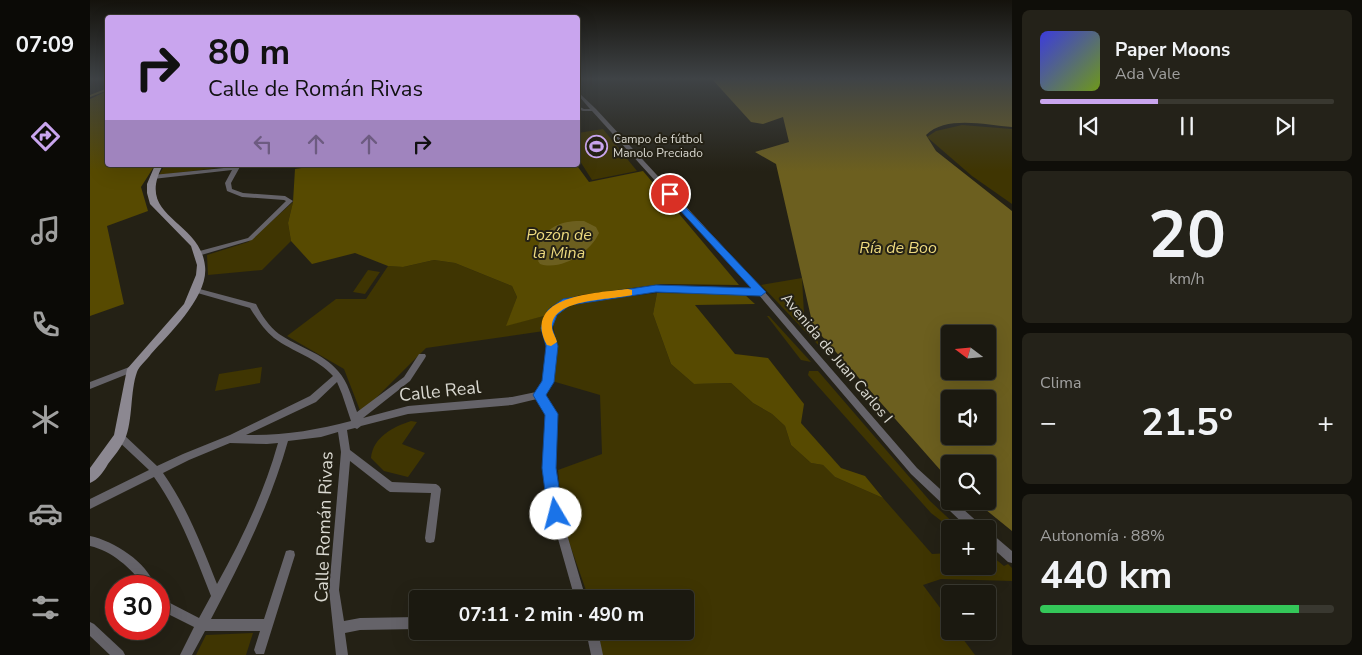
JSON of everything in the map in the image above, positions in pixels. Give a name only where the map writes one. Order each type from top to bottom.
[{"type":"street","points":[[582,110],[594,110]]},
{"type":"street","name":"Avenida de Juan Carlos I","points":[[594,110],[761,292],[914,471],[966,520]]},
{"type":"street","points":[[90,386],[132,369],[188,306],[201,275],[198,254],[190,239],[154,204],[150,190],[158,167]]},
{"type":"street","points":[[153,177],[229,167]]},
{"type":"street","points":[[198,254],[250,239],[290,202],[285,198],[249,196],[232,192],[227,186],[236,167]]},
{"type":"street","points":[[578,590],[556,514],[549,468],[551,414],[539,395],[548,382],[551,359],[552,346],[546,328],[547,321],[558,306],[567,302],[656,288],[761,292]]},
{"type":"street","points":[[196,290],[253,306],[259,320],[270,332],[330,367],[337,377],[356,422],[407,378],[422,356]]},
{"type":"street","points":[[90,477],[120,437],[132,369]]},
{"type":"street","points":[[230,439],[313,399],[337,377]]},
{"type":"street","name":"Calle Real","points":[[90,504],[156,471],[230,439],[284,438],[342,429],[356,422],[408,410],[512,401],[539,395]]},
{"type":"street","name":"Calle Román Rivas","points":[[342,429],[346,452],[334,590],[342,655]]},
{"type":"street","points":[[120,437],[156,471],[177,504],[192,529],[216,596]]},
{"type":"street","points":[[186,655],[216,596],[248,540],[267,496],[284,438]]},
{"type":"street","points":[[346,452],[390,487],[436,489],[430,538]]},
{"type":"street","points":[[90,541],[98,542],[113,550],[142,575]]},
{"type":"street","points":[[996,545],[1012,558]]},
{"type":"street","points":[[260,650],[290,555]]},
{"type":"street","points":[[170,609],[201,625],[268,625]]},
{"type":"street","points":[[339,628],[360,624],[409,623]]},
{"type":"street","points":[[90,628],[119,655]]},
{"type":"street","points":[[594,640],[597,655]]},
{"type":"shaded area","points":[[90,110],[105,110],[105,167],[154,167],[141,187],[148,211],[107,226],[124,304],[90,316]]},
{"type":"shaded area","points":[[962,125],[1012,129],[1012,204],[972,176],[927,137],[936,131]]},
{"type":"shaded area","name":"Campo de fútbol Manolo Preciado","points":[[603,129],[637,171],[592,180],[580,161],[580,133]]},
{"type":"shaded area","points":[[198,167],[225,167],[159,175],[163,168]]},
{"type":"shaded area","points":[[308,167],[578,167],[589,182],[643,171],[739,285],[661,284],[581,295],[563,300],[551,307],[544,316],[506,326],[517,297],[512,286],[455,263],[434,260],[403,267],[388,266],[355,253],[312,264],[291,241],[288,223],[293,202],[295,169]]},
{"type":"shaded area","points":[[293,202],[288,223],[291,241],[262,270],[208,275],[207,255],[248,242]]},
{"type":"shaded area","points":[[434,260],[455,263],[512,286],[517,297],[507,325],[544,316],[544,331],[426,348],[361,413],[344,369],[287,336],[336,299],[366,299],[388,266],[403,267]]},
{"type":"shaded area","points":[[368,270],[380,272],[365,294],[353,292]]},
{"type":"shaded area","points":[[802,278],[804,314],[821,348],[761,285]]},
{"type":"shaded area","points":[[657,293],[653,314],[671,364],[694,384],[731,383],[753,403],[772,414],[785,426],[791,445],[811,463],[823,465],[835,477],[883,498],[932,554],[941,554],[941,575],[996,575],[996,560],[1004,566],[1008,564],[1012,568],[1012,581],[941,579],[923,585],[941,609],[941,640],[964,640],[975,655],[602,655],[600,640],[694,640],[694,590],[586,590],[562,522],[558,470],[602,454],[600,395],[552,381],[557,352],[553,319],[574,303]]},
{"type":"shaded area","points":[[657,293],[744,294],[755,304],[695,305],[735,354],[768,358],[804,404],[801,423],[841,468],[865,476],[883,498],[835,477],[823,465],[811,463],[791,445],[785,426],[772,414],[753,403],[731,383],[694,384],[671,364],[653,314]]},
{"type":"shaded area","points":[[767,316],[769,316],[811,362],[801,360]]},
{"type":"shaded area","points":[[262,367],[260,383],[215,391],[219,374]]},
{"type":"shaded area","points":[[809,371],[818,371],[930,501],[950,520],[941,521],[931,513],[808,375]]},
{"type":"shaded area","points":[[411,421],[417,422],[402,444],[425,453],[408,477],[384,471],[371,458],[376,444],[385,434],[397,426]]},
{"type":"shaded area","points":[[253,633],[246,655],[196,655],[206,635]]},
{"type":"water","name":"Ría de Boo","points":[[740,110],[1012,110],[1012,127],[979,123],[955,123],[934,129],[926,135],[936,151],[1012,211],[1012,531],[986,510],[996,510],[996,455],[941,455],[941,471],[813,326],[776,164],[755,152],[789,142],[783,117],[763,124],[751,122]]},
{"type":"water","name":"Pozón de la Mina","points":[[584,221],[596,227],[599,233],[589,247],[566,263],[557,265],[540,264],[538,261],[541,256],[538,246],[541,239],[551,229],[562,223]]},
{"type":"slow traffic","points":[[551,342],[550,334],[546,328],[547,321],[558,306],[579,299],[628,292]]},
{"type":"place","name":"Campo de fútbol Manolo Preciado","points":[[597,146]]},
{"type":"route","points":[[556,514],[549,468],[551,414],[539,395],[548,382],[551,359],[552,346],[550,334],[546,328],[547,321],[558,306],[567,302],[596,296],[656,288],[761,292],[670,194]]}]
